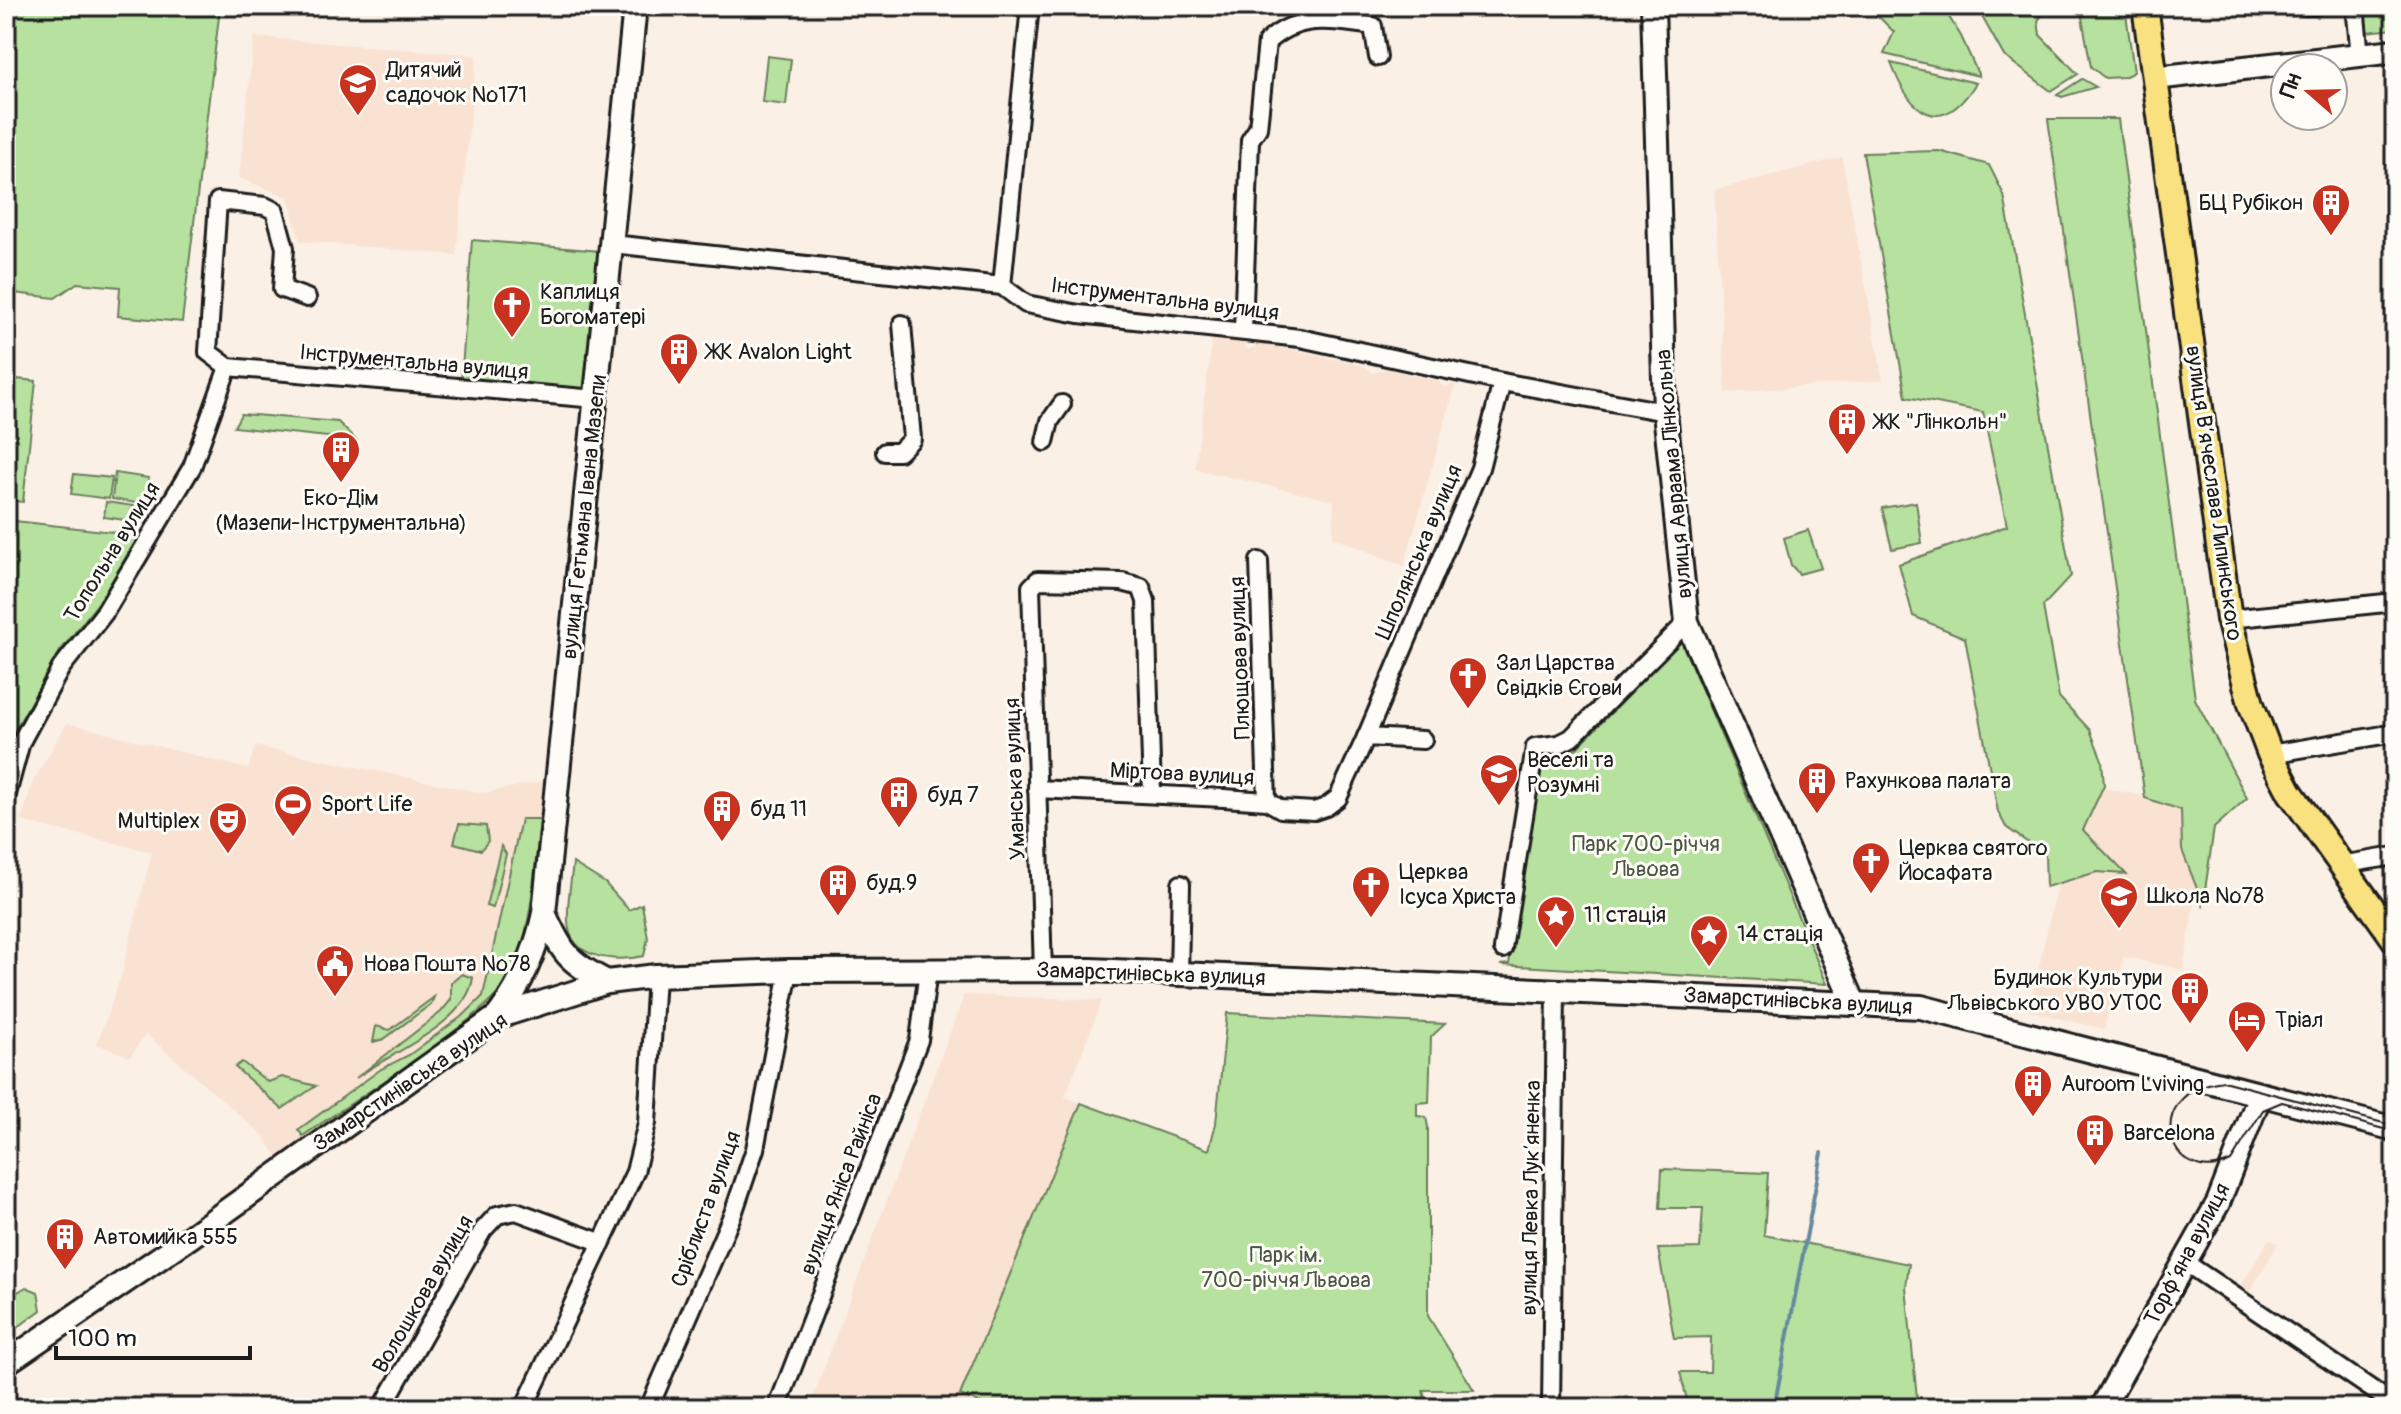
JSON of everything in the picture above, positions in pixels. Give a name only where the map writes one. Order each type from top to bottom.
[{"type":"main road","name":"вулиця Гетьмана Івана Мазепи","points":[[497,1017],[525,975],[537,945],[544,913],[635,6]]},
{"type":"main road","name":"вулиця Авраама Лінкольна","points":[[1653,6],[1665,412],[1687,622],[1854,1003]]},
{"type":"main road","name":"вулиця Вʼячеслава Липинського","points":[[2145,6],[2229,619],[2251,704],[2270,754],[2290,792],[2395,940]]},
{"type":"main road","points":[[2155,78],[2395,51]]},
{"type":"main road","points":[[552,796],[557,741],[561,734]]},
{"type":"main road","points":[[544,913],[560,948],[574,965],[607,982]]},
{"type":"main road","name":"Замарстинівська вулиця","points":[[9,1365],[497,1017],[607,982],[656,976],[928,970],[1179,974],[1496,984],[1921,1007],[2395,1129]]},
{"type":"main road","name":"Торфʼяна вулиця","points":[[2102,1408],[2218,1203],[2260,1095]]},
{"type":"street","points":[[1002,286],[1030,6]]},
{"type":"street","points":[[2298,6],[2315,6]]},
{"type":"street","points":[[2355,6],[2359,46]]},
{"type":"street","points":[[1243,330],[1250,140],[1258,128],[1267,42],[1283,27],[1318,18],[1373,26],[1378,57]]},
{"type":"street","points":[[228,367],[208,352],[218,201],[265,206],[275,211],[285,248],[282,289],[307,298]]},
{"type":"street","name":"Інструментальна вулиця","points":[[612,244],[1002,286],[1026,304],[1079,314],[1300,338],[1502,382],[1665,412]]},
{"type":"street","points":[[885,452],[899,452],[912,439],[902,324]]},
{"type":"street","name":"Інструментальна вулиця","points":[[228,367],[596,399]]},
{"type":"street","name":"Топольна вулиця","points":[[6,798],[21,742],[61,668],[105,612],[192,467],[228,367]]},
{"type":"street","name":"Шполянська вулиця","points":[[1366,737],[1480,468],[1502,382]]},
{"type":"street","points":[[1045,442],[1050,421],[1062,404]]},
{"type":"street","name":"Плющова вулиця","points":[[1259,561],[1267,801]]},
{"type":"street","name":"Уманська вулиця","points":[[1043,971],[1031,587],[1038,580],[1122,582],[1141,587],[1146,601],[1152,794]]},
{"type":"street","points":[[2229,619],[2277,618],[2395,602]]},
{"type":"street","points":[[1503,949],[1535,747],[1559,744],[1571,738],[1687,622]]},
{"type":"street","points":[[2270,754],[2395,733]]},
{"type":"street","points":[[1366,737],[1423,740]]},
{"type":"street","name":"Міртова вулиця","points":[[1037,789],[1267,801],[1281,809],[1304,812],[1326,807],[1338,798],[1366,737]]},
{"type":"street","points":[[2340,865],[2395,856]]},
{"type":"street","points":[[1179,974],[1181,884]]},
{"type":"street","name":"вулиця Яніса Райніса","points":[[777,1408],[919,1040],[928,970]]},
{"type":"street","name":"Сріблиста вулиця","points":[[649,1408],[734,1211],[755,1149],[789,971]]},
{"type":"street","points":[[524,1408],[635,1172],[647,1123],[656,976]]},
{"type":"street","name":"вулиця Левка Лукʼяненка","points":[[1551,1408],[1556,989]]},
{"type":"street","name":"Волошкова вулиця","points":[[382,1408],[483,1230],[497,1215],[516,1211],[600,1242]]},
{"type":"street","points":[[2186,1263],[2395,1405]]},
{"type":"shaded area","name":"Дитячий садочок №171","points":[[254,37],[477,55],[456,255],[300,241],[288,197],[239,178]]},
{"type":"shaded area","points":[[1842,157],[1883,380],[1726,393],[1714,190]]},
{"type":"shaded area","points":[[1213,334],[1238,336],[1248,350],[1262,343],[1365,366],[1373,373],[1385,369],[1438,381],[1444,388],[1456,383],[1404,566],[1333,537],[1334,501],[1195,469]]},
{"type":"shaded area","points":[[67,723],[248,769],[255,746],[483,793],[549,780],[532,941],[495,1009],[280,1162],[264,1136],[146,1034],[130,1057],[97,1044],[121,976],[152,852],[21,821],[33,782]]},
{"type":"shaded area","name":"Школа №78","points":[[2080,783],[2210,810],[2183,970],[2124,957],[2104,1029],[2029,1011]]},
{"type":"shaded area","points":[[964,995],[1102,1000],[1065,1097],[1081,1103],[961,1395],[992,1408],[809,1408]]},
{"type":"shaded area","points":[[2269,1239],[2278,1244],[2249,1293],[2240,1288]]},
{"type":"green space","points":[[6,6],[220,8],[182,322],[118,316],[120,287],[77,283],[55,298],[6,292]]},
{"type":"green space","points":[[1868,6],[1942,6],[1961,36],[1979,76],[1884,54],[1894,32]]},
{"type":"green space","points":[[1976,6],[2042,6],[2043,13],[2038,21],[2040,35],[2078,74],[2051,91],[2004,56]]},
{"type":"green space","points":[[2080,6],[2125,6],[2134,72],[2124,77],[2105,78],[2091,67]]},
{"type":"green space","points":[[2395,6],[2395,29],[2366,32],[2364,7]]},
{"type":"green space","points":[[767,56],[791,59],[786,105],[762,102]]},
{"type":"green space","points":[[1891,63],[1976,83],[1963,101],[1950,111],[1938,115],[1927,113],[1907,95]]},
{"type":"green space","points":[[2082,79],[2096,87],[2062,97],[2057,95]]},
{"type":"green space","points":[[2048,119],[2118,119],[2195,699],[2247,798],[2214,828],[2203,904],[2182,850],[2181,810],[2145,798]]},
{"type":"green space","points":[[1939,151],[1989,165],[2004,195],[2071,576],[2043,606],[2059,697],[2090,730],[2102,760],[2104,785],[2083,830],[2126,874],[2097,872],[2046,887],[2045,855],[2006,827],[1998,812],[1965,638],[1913,616],[1899,564],[2007,526],[1983,412],[1906,397],[1863,153]]},
{"type":"green space","points":[[472,240],[600,251],[586,394],[461,381]]},
{"type":"green space","points":[[6,378],[36,381],[23,502],[6,500]]},
{"type":"green space","points":[[241,414],[338,422],[356,440],[234,427]]},
{"type":"green space","points":[[115,473],[149,478],[144,513],[136,512],[137,503],[112,499]]},
{"type":"green space","points":[[74,474],[112,478],[109,499],[71,494]]},
{"type":"green space","points":[[106,502],[134,506],[132,521],[104,517]]},
{"type":"green space","points":[[1916,502],[1922,543],[1892,549],[1882,508]]},
{"type":"green space","points":[[6,520],[140,535],[102,598],[60,651],[11,737],[6,736]]},
{"type":"green space","points":[[1808,530],[1821,568],[1799,574],[1791,565],[1784,538]]},
{"type":"green space","name":"Парк 700-річчя Львова","points":[[1681,641],[1827,984],[1500,965],[1509,964],[1543,752],[1574,751]]},
{"type":"green space","points":[[521,819],[540,819],[528,919],[511,976],[499,993],[448,1036],[303,1136],[298,1130],[381,1069],[409,1055],[465,1014],[483,996]]},
{"type":"green space","points":[[459,824],[486,826],[488,841],[481,850],[454,843]]},
{"type":"green space","points":[[501,846],[506,854],[493,908],[486,906]]},
{"type":"green space","points":[[573,863],[605,883],[629,910],[642,904],[648,938],[644,956],[608,958],[585,951],[576,944],[568,921]]},
{"type":"green space","points":[[462,974],[473,978],[457,1010],[425,1036],[356,1078],[441,1012],[451,1000],[451,983]]},
{"type":"green space","points":[[434,997],[431,1004],[384,1039],[373,1042],[376,1026],[390,1030]]},
{"type":"green space","name":"Парк ім. 700-річчя Львова","points":[[1227,1013],[1445,1024],[1431,1037],[1429,1102],[1417,1103],[1417,1116],[1426,1117],[1428,1127],[1428,1316],[1474,1390],[1423,1390],[1427,1408],[992,1408],[960,1395],[1081,1103],[1209,1150],[1216,1123]]},
{"type":"green space","points":[[242,1062],[268,1082],[282,1077],[316,1086],[282,1109],[235,1067]]},
{"type":"green space","points":[[1662,1169],[1768,1173],[1764,1235],[1909,1264],[1906,1287],[1918,1408],[1689,1408],[1680,1372],[1710,1372],[1711,1337],[1674,1338],[1658,1249],[1700,1248],[1703,1208],[1660,1208]]},
{"type":"green space","points":[[26,1287],[38,1292],[41,1310],[6,1336],[6,1299]]},
{"type":"waterway","points":[[1774,1408],[1822,1153]]},
{"type":"tram line","points":[[2395,1126],[2223,1081],[2196,1089],[2179,1102],[2171,1119],[2172,1136],[2179,1152],[2192,1163],[2209,1167],[2231,1161],[2263,1110],[2282,1102],[2395,1132]]},
{"type":"place","name":"Дитячий садочок №171","points":[[358,117]]},
{"type":"place","name":"БЦ Рубікон","points":[[2331,237]]},
{"type":"place","name":"Каплиця Богоматері","points":[[512,339]]},
{"type":"place","name":"ЖК Avalon Light","points":[[679,386]]},
{"type":"place","name":"ЖК \"Лінкольн\"","points":[[1847,456]]},
{"type":"place","name":"Еко-Дім (Мазепи-Інструментальна)","points":[[341,484]]},
{"type":"place","name":"Зал Царства Свідків Єгови","points":[[1468,710]]},
{"type":"place","name":"Веселі та Розумні","points":[[1499,807]]},
{"type":"place","name":"Рахункова палата","points":[[1817,815]]},
{"type":"place","name":"буд 7","points":[[899,829]]},
{"type":"place","name":"Sport Life","points":[[293,838]]},
{"type":"place","name":"буд 11","points":[[722,843]]},
{"type":"place","name":"Multiplex","points":[[228,855]]},
{"type":"place","name":"Церква святого Йосафата","points":[[1871,895]]},
{"type":"place","name":"буд.9","points":[[838,917]]},
{"type":"place","name":"Церква Ісуса Христа","points":[[1371,919]]},
{"type":"place","name":"Школа №78","points":[[2119,930]]},
{"type":"place","name":"11 стація","points":[[1556,949]]},
{"type":"place","name":"14 стація","points":[[1709,968]]},
{"type":"place","name":"Нова Пошта №78","points":[[335,998]]},
{"type":"place","name":"Будинок Культури Львівського УВО УТОС","points":[[2190,1025]]},
{"type":"place","name":"Тріал","points":[[2247,1054]]},
{"type":"place","name":"Auroom Lviving","points":[[2033,1118]]},
{"type":"place","name":"Barcelona","points":[[2095,1167]]},
{"type":"place","name":"Автомийка 555","points":[[65,1271]]}]
